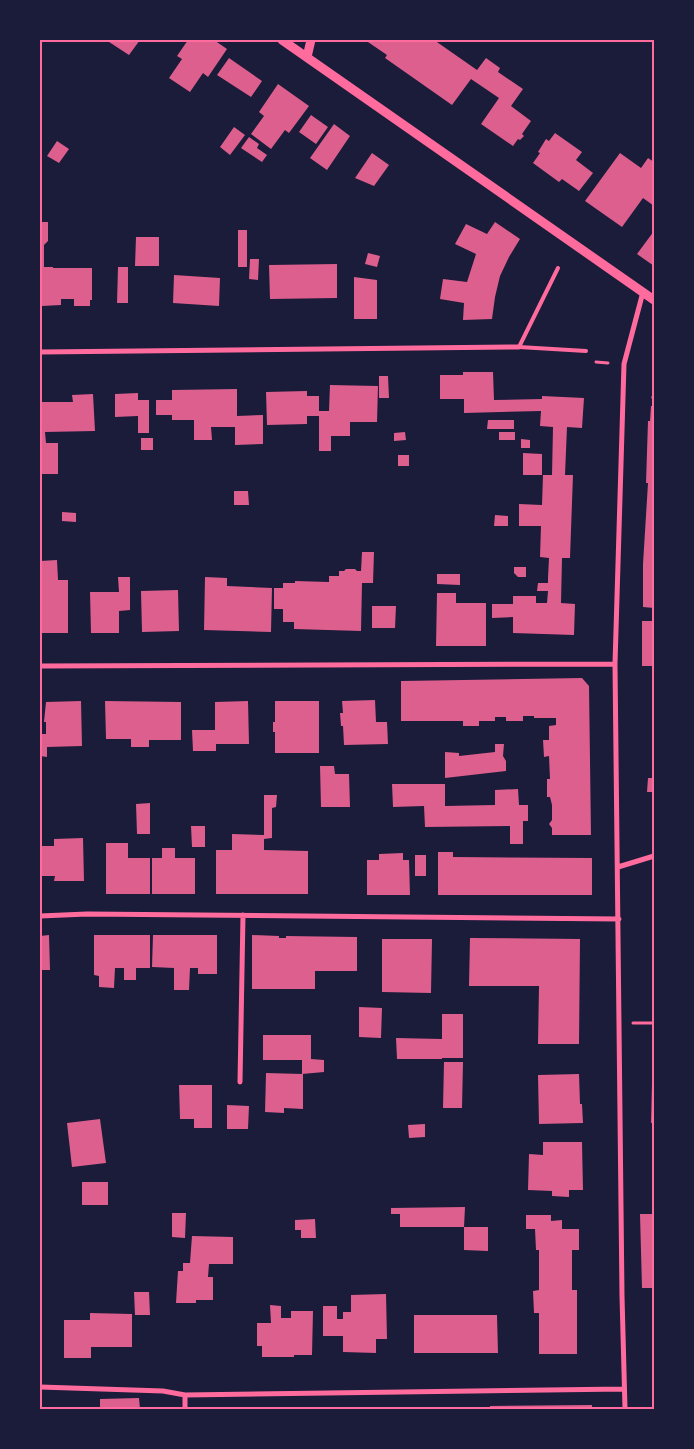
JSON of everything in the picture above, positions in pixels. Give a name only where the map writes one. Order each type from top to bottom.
[{"type":"street","points":[[282,40],[654,300]]},
{"type":"street","points":[[307,57],[311,40]]},
{"type":"street","points":[[625,1409],[615,664],[624,364],[643,292]]},
{"type":"street","points":[[40,352],[519,346]]},
{"type":"street","points":[[40,666],[615,664]]},
{"type":"street","points":[[618,866],[654,856]]},
{"type":"street","points":[[40,916],[87,914],[619,919]]},
{"type":"street","points":[[240,1082],[243,916]]},
{"type":"street","points":[[40,1387],[163,1391],[185,1395],[624,1388]]},
{"type":"street","points":[[185,1395],[185,1409]]},
{"type":"lane","points":[[558,268],[519,346],[586,351]]},
{"type":"path","points":[[620,1023],[654,1024]]},
{"type":"building","points":[[106,40],[140,40],[129,55]]},
{"type":"building","points":[[188,40],[214,40],[227,49],[208,77],[203,73],[190,92],[169,78],[182,59],[177,56]]},
{"type":"building","points":[[365,40],[434,40],[477,70],[486,58],[500,68],[498,72],[523,89],[511,106],[531,121],[522,134],[524,136],[520,140],[518,139],[513,146],[481,124],[499,98],[471,79],[452,105],[385,58],[387,55]]},
{"type":"building","points":[[229,58],[262,81],[251,97],[217,75]]},
{"type":"building","points":[[278,84],[309,106],[289,133],[285,130],[271,149],[251,134],[264,116],[259,112]]},
{"type":"building","points":[[311,115],[328,127],[316,144],[299,132]]},
{"type":"building","points":[[334,124],[350,136],[327,170],[310,158]]},
{"type":"building","points":[[234,127],[245,135],[230,155],[220,147]]},
{"type":"building","points":[[555,133],[582,152],[576,160],[593,173],[579,191],[562,179],[559,182],[533,163],[546,139],[549,141]]},
{"type":"building","points":[[249,137],[259,144],[257,148],[267,155],[262,162],[241,148]]},
{"type":"building","points":[[57,141],[69,149],[59,163],[47,156]]},
{"type":"building","points":[[372,153],[389,165],[374,186],[355,178]]},
{"type":"building","points":[[620,153],[641,168],[648,158],[654,162],[654,206],[643,198],[622,227],[585,201]]},
{"type":"building","points":[[40,222],[48,222],[48,241],[44,245],[44,267],[92,268],[92,300],[90,300],[90,306],[74,306],[74,299],[61,299],[61,305],[42,306],[42,300],[40,300]]},
{"type":"building","points":[[495,222],[520,239],[500,276],[492,319],[463,320],[464,303],[440,299],[443,279],[467,282],[476,254],[455,244],[466,224],[487,234]]},
{"type":"building","points":[[238,230],[247,230],[247,267],[238,267]]},
{"type":"building","points":[[654,231],[654,266],[637,254]]},
{"type":"building","points":[[136,237],[159,237],[159,266],[135,266]]},
{"type":"building","points":[[368,253],[380,256],[377,267],[365,264]]},
{"type":"building","points":[[250,259],[259,259],[258,280],[249,279]]},
{"type":"building","points":[[337,264],[337,298],[270,299],[269,265]]},
{"type":"building","points":[[118,267],[128,267],[128,303],[117,303]]},
{"type":"building","points":[[174,275],[220,278],[219,306],[173,303]]},
{"type":"building","points":[[354,277],[377,280],[377,319],[354,319]]},
{"type":"building","points":[[463,372],[493,372],[494,400],[542,399],[542,396],[584,398],[582,428],[567,427],[565,475],[573,475],[570,558],[562,558],[561,603],[575,604],[574,635],[513,633],[513,617],[492,618],[492,604],[513,604],[513,596],[536,596],[536,603],[547,603],[548,591],[537,591],[538,583],[548,583],[549,558],[540,557],[541,526],[519,526],[519,504],[542,505],[543,475],[552,475],[553,427],[540,426],[541,411],[464,413],[464,399],[440,399],[440,375],[463,375]]},
{"type":"building","points":[[379,376],[388,376],[389,398],[379,398]]},
{"type":"building","points":[[330,385],[378,386],[377,422],[350,422],[350,436],[331,436],[331,451],[319,451],[319,416],[307,416],[307,424],[267,425],[266,392],[307,391],[307,396],[319,396],[319,411],[329,411]]},
{"type":"building","points":[[237,389],[237,416],[263,415],[263,444],[235,445],[235,427],[211,427],[212,440],[194,440],[194,420],[172,420],[172,415],[156,415],[156,400],[172,400],[172,390]]},
{"type":"building","points":[[138,393],[138,400],[149,400],[149,433],[138,433],[138,416],[115,417],[115,394]]},
{"type":"building","points":[[93,394],[95,431],[45,432],[46,443],[58,443],[58,474],[40,474],[40,402],[73,402],[72,395]]},
{"type":"building","points":[[654,394],[654,608],[643,607],[643,564],[648,483],[646,483],[648,421],[650,421],[652,406],[651,397]]},
{"type":"building","points":[[488,420],[514,420],[514,429],[487,429]]},
{"type":"building","points":[[405,432],[406,440],[394,441],[394,433]]},
{"type":"building","points":[[499,432],[515,432],[515,440],[499,440]]},
{"type":"building","points":[[141,438],[153,438],[153,450],[141,450]]},
{"type":"building","points":[[521,439],[530,440],[530,448],[521,448]]},
{"type":"building","points":[[523,453],[542,454],[542,475],[523,475]]},
{"type":"building","points":[[398,455],[409,455],[409,466],[398,466]]},
{"type":"building","points":[[234,491],[248,491],[249,505],[234,505]]},
{"type":"building","points":[[62,512],[76,513],[76,522],[62,521]]},
{"type":"building","points":[[495,515],[508,516],[508,526],[494,526]]},
{"type":"building","points":[[362,552],[374,552],[373,583],[362,583],[361,631],[294,629],[294,622],[283,622],[283,609],[274,609],[274,588],[283,588],[283,583],[295,583],[295,581],[329,582],[329,576],[339,576],[339,571],[346,569],[361,571]]},
{"type":"building","points":[[57,560],[58,580],[68,580],[68,633],[40,633],[40,561]]},
{"type":"building","points":[[514,567],[526,567],[526,577],[518,577],[514,573]]},
{"type":"building","points":[[437,574],[460,574],[460,585],[437,584]]},
{"type":"building","points":[[118,577],[130,577],[130,610],[119,611],[119,633],[91,633],[90,592],[119,592]]},
{"type":"building","points":[[205,577],[227,578],[227,586],[272,588],[271,632],[204,630]]},
{"type":"building","points":[[178,590],[179,631],[142,632],[141,591]]},
{"type":"building","points":[[437,593],[456,593],[456,603],[486,603],[486,646],[436,646]]},
{"type":"building","points":[[372,606],[396,606],[395,628],[372,628]]},
{"type":"building","points":[[642,621],[654,621],[654,666],[642,666]]},
{"type":"building","points":[[582,678],[589,686],[591,835],[552,835],[552,828],[549,824],[552,820],[552,805],[550,797],[547,797],[547,779],[550,779],[549,756],[544,757],[543,740],[549,740],[549,726],[556,725],[556,718],[523,716],[523,721],[506,721],[506,717],[495,717],[495,721],[479,721],[479,726],[463,726],[463,721],[401,721],[401,681]]},
{"type":"building","points":[[375,700],[376,722],[387,722],[388,744],[344,745],[340,713],[343,713],[342,701]]},
{"type":"building","points":[[81,701],[82,746],[47,747],[47,757],[40,756],[40,734],[46,734],[46,722],[44,722],[46,702]]},
{"type":"building","points":[[105,701],[181,702],[181,740],[149,740],[149,747],[131,747],[131,739],[106,739]]},
{"type":"building","points":[[248,701],[249,744],[216,744],[216,751],[193,751],[192,730],[215,730],[215,702]]},
{"type":"building","points":[[275,701],[319,701],[319,753],[275,753],[273,722],[275,722]]},
{"type":"building","points":[[495,744],[504,744],[503,756],[506,761],[506,771],[445,778],[445,752],[459,753],[459,756],[495,752]]},
{"type":"building","points":[[320,766],[334,766],[335,774],[349,774],[350,807],[321,807]]},
{"type":"building","points":[[648,778],[654,778],[654,792],[647,792]]},
{"type":"building","points":[[392,784],[445,784],[445,806],[495,805],[495,790],[518,789],[519,805],[528,805],[528,821],[523,821],[523,844],[510,844],[510,826],[425,827],[424,806],[393,807]]},
{"type":"building","points":[[264,795],[277,795],[276,807],[272,808],[272,838],[264,839],[264,850],[308,851],[308,894],[216,894],[216,850],[232,850],[232,834],[264,835]]},
{"type":"building","points":[[150,803],[150,834],[137,834],[136,804]]},
{"type":"building","points":[[191,826],[205,826],[205,847],[192,847]]},
{"type":"building","points":[[83,838],[84,881],[54,881],[55,876],[42,876],[40,874],[42,846],[54,846],[54,839]]},
{"type":"building","points":[[106,843],[128,843],[128,858],[150,858],[150,894],[106,894]]},
{"type":"building","points":[[162,848],[175,848],[175,858],[195,858],[195,894],[152,894],[152,858],[162,858]]},
{"type":"building","points":[[438,852],[453,852],[453,857],[592,858],[592,895],[438,895]]},
{"type":"building","points":[[403,853],[403,860],[409,860],[410,895],[367,895],[367,860],[379,860],[379,854]]},
{"type":"building","points":[[415,855],[426,855],[426,876],[415,876]]},
{"type":"building","points":[[49,935],[50,970],[40,970],[40,936]]},
{"type":"building","points":[[94,935],[150,935],[150,968],[136,968],[136,980],[124,980],[124,968],[115,968],[114,988],[99,987],[99,976],[94,975]]},
{"type":"building","points":[[153,935],[217,935],[217,974],[198,974],[198,968],[190,968],[189,990],[174,990],[174,968],[152,967]]},
{"type":"building","points":[[252,935],[279,936],[279,938],[286,938],[286,936],[357,937],[357,971],[315,971],[315,989],[252,989]]},
{"type":"building","points":[[470,938],[580,939],[579,1044],[538,1044],[539,986],[469,986]]},
{"type":"building","points":[[382,939],[432,939],[431,993],[382,992]]},
{"type":"building","points":[[359,1007],[382,1008],[381,1038],[359,1037]]},
{"type":"building","points":[[442,1014],[463,1014],[463,1058],[397,1059],[396,1038],[442,1039]]},
{"type":"building","points":[[263,1035],[311,1035],[311,1059],[324,1060],[324,1072],[302,1074],[302,1060],[263,1060]]},
{"type":"building","points":[[444,1062],[463,1062],[462,1108],[443,1108]]},
{"type":"building","points":[[266,1073],[303,1074],[303,1109],[284,1108],[284,1113],[265,1112]]},
{"type":"building","points":[[579,1074],[583,1123],[539,1124],[538,1075]]},
{"type":"building","points":[[652,1083],[654,1083],[654,1123],[651,1123]]},
{"type":"building","points":[[179,1085],[212,1085],[212,1128],[194,1128],[194,1119],[180,1119]]},
{"type":"building","points":[[227,1105],[249,1106],[248,1129],[227,1129]]},
{"type":"building","points":[[100,1119],[106,1163],[72,1167],[67,1123]]},
{"type":"building","points":[[425,1124],[425,1137],[409,1138],[408,1125]]},
{"type":"building","points":[[543,1142],[582,1142],[583,1190],[569,1190],[569,1197],[552,1196],[552,1191],[528,1190],[529,1154],[543,1155]]},
{"type":"building","points":[[82,1182],[108,1182],[108,1205],[82,1205]]},
{"type":"building","points":[[465,1207],[464,1227],[400,1227],[400,1214],[391,1214],[391,1208]]},
{"type":"building","points":[[172,1213],[186,1213],[185,1238],[172,1237]]},
{"type":"building","points":[[640,1214],[654,1214],[654,1288],[642,1288]]},
{"type":"building","points":[[526,1215],[551,1215],[551,1221],[562,1220],[562,1229],[579,1229],[579,1250],[572,1250],[572,1290],[577,1290],[577,1354],[539,1354],[539,1313],[534,1313],[533,1291],[539,1290],[539,1250],[536,1250],[535,1229],[526,1229]]},
{"type":"building","points":[[315,1219],[316,1238],[301,1238],[301,1230],[295,1230],[295,1220]]},
{"type":"building","points":[[464,1227],[488,1227],[488,1251],[464,1250]]},
{"type":"building","points":[[192,1236],[233,1237],[233,1264],[209,1264],[208,1277],[213,1277],[213,1300],[196,1300],[196,1303],[176,1303],[178,1271],[183,1271],[183,1263],[190,1263]]},
{"type":"building","points":[[134,1292],[149,1292],[150,1315],[135,1315]]},
{"type":"building","points":[[386,1294],[387,1339],[376,1339],[376,1353],[343,1352],[343,1336],[323,1336],[323,1306],[337,1306],[337,1319],[343,1319],[343,1312],[351,1312],[351,1295]]},
{"type":"building","points":[[270,1305],[281,1306],[281,1318],[291,1318],[291,1311],[313,1311],[312,1355],[262,1357],[262,1346],[257,1346],[257,1323],[271,1323]]},
{"type":"building","points":[[90,1313],[132,1314],[132,1347],[91,1347],[91,1358],[64,1358],[64,1320],[90,1320]]},
{"type":"building","points":[[414,1315],[497,1315],[498,1353],[414,1353]]},
{"type":"building","points":[[139,1398],[140,1409],[100,1409],[100,1399]]},
{"type":"building","points":[[592,1405],[592,1409],[490,1409],[490,1406]]}]
